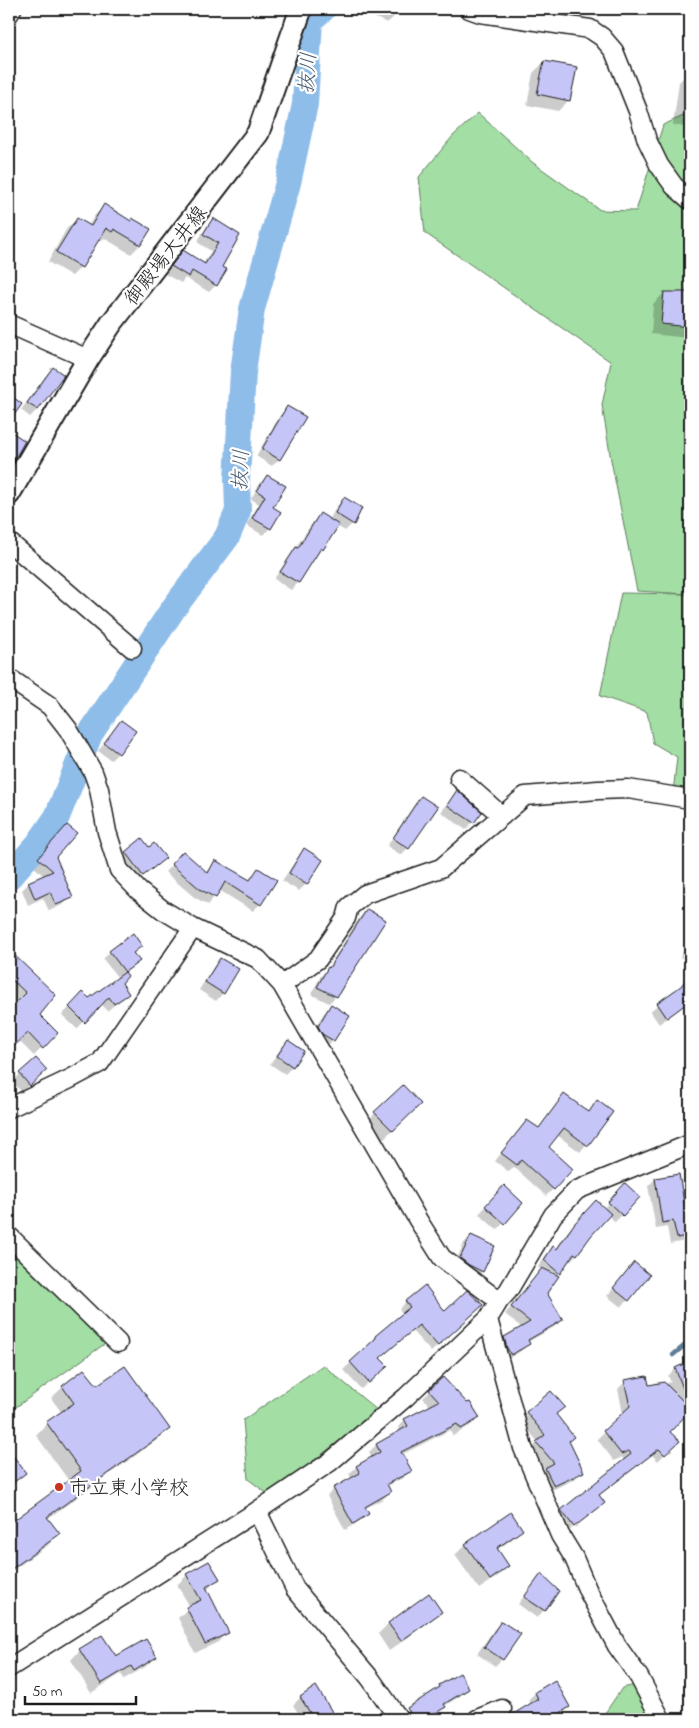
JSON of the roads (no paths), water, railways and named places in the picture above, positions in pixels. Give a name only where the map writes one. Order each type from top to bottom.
[{"type":"main road","name":"御殿場大井線","points":[[9,494],[88,359],[111,324],[258,133],[301,9]]},
{"type":"street","points":[[9,14],[12,9]]},
{"type":"street","points":[[469,9],[480,13],[590,28],[602,37],[614,52],[638,111],[647,140],[659,165],[674,186],[690,200]]},
{"type":"street","points":[[9,324],[88,359]]},
{"type":"street","points":[[9,542],[132,648]]},
{"type":"street","points":[[9,678],[50,706],[68,729],[93,772],[99,789],[107,832],[118,870],[139,891],[163,910],[193,928],[258,959],[282,985],[442,1258],[499,1301]]},
{"type":"street","points":[[459,778],[502,816]]},
{"type":"street","points":[[282,985],[318,959],[346,918],[349,907],[365,894],[442,868],[525,796],[628,789],[690,799]]},
{"type":"street","points":[[9,1108],[100,1063],[193,928]]},
{"type":"street","points":[[9,1668],[257,1511],[330,1462],[406,1397],[488,1319],[508,1290],[553,1215],[577,1190],[690,1144]]},
{"type":"street","points":[[9,1236],[118,1343]]},
{"type":"street","points":[[488,1319],[522,1448],[560,1535],[574,1558],[588,1591],[617,1646],[638,1677],[661,1719]]},
{"type":"street","points":[[257,1511],[295,1590],[370,1678],[399,1719]]},
{"type":"street","points":[[477,1719],[502,1709]]},
{"type":"waterway","name":"抜川","points":[[9,877],[39,843],[57,817],[90,734],[173,609],[227,537],[238,511],[237,479],[243,372],[252,309],[288,183],[305,104],[310,20],[323,9]]},
{"type":"waterway","points":[[673,1355],[690,1341]]},
{"type":"place","name":"市立東小学校","points":[[59,1487]]}]
